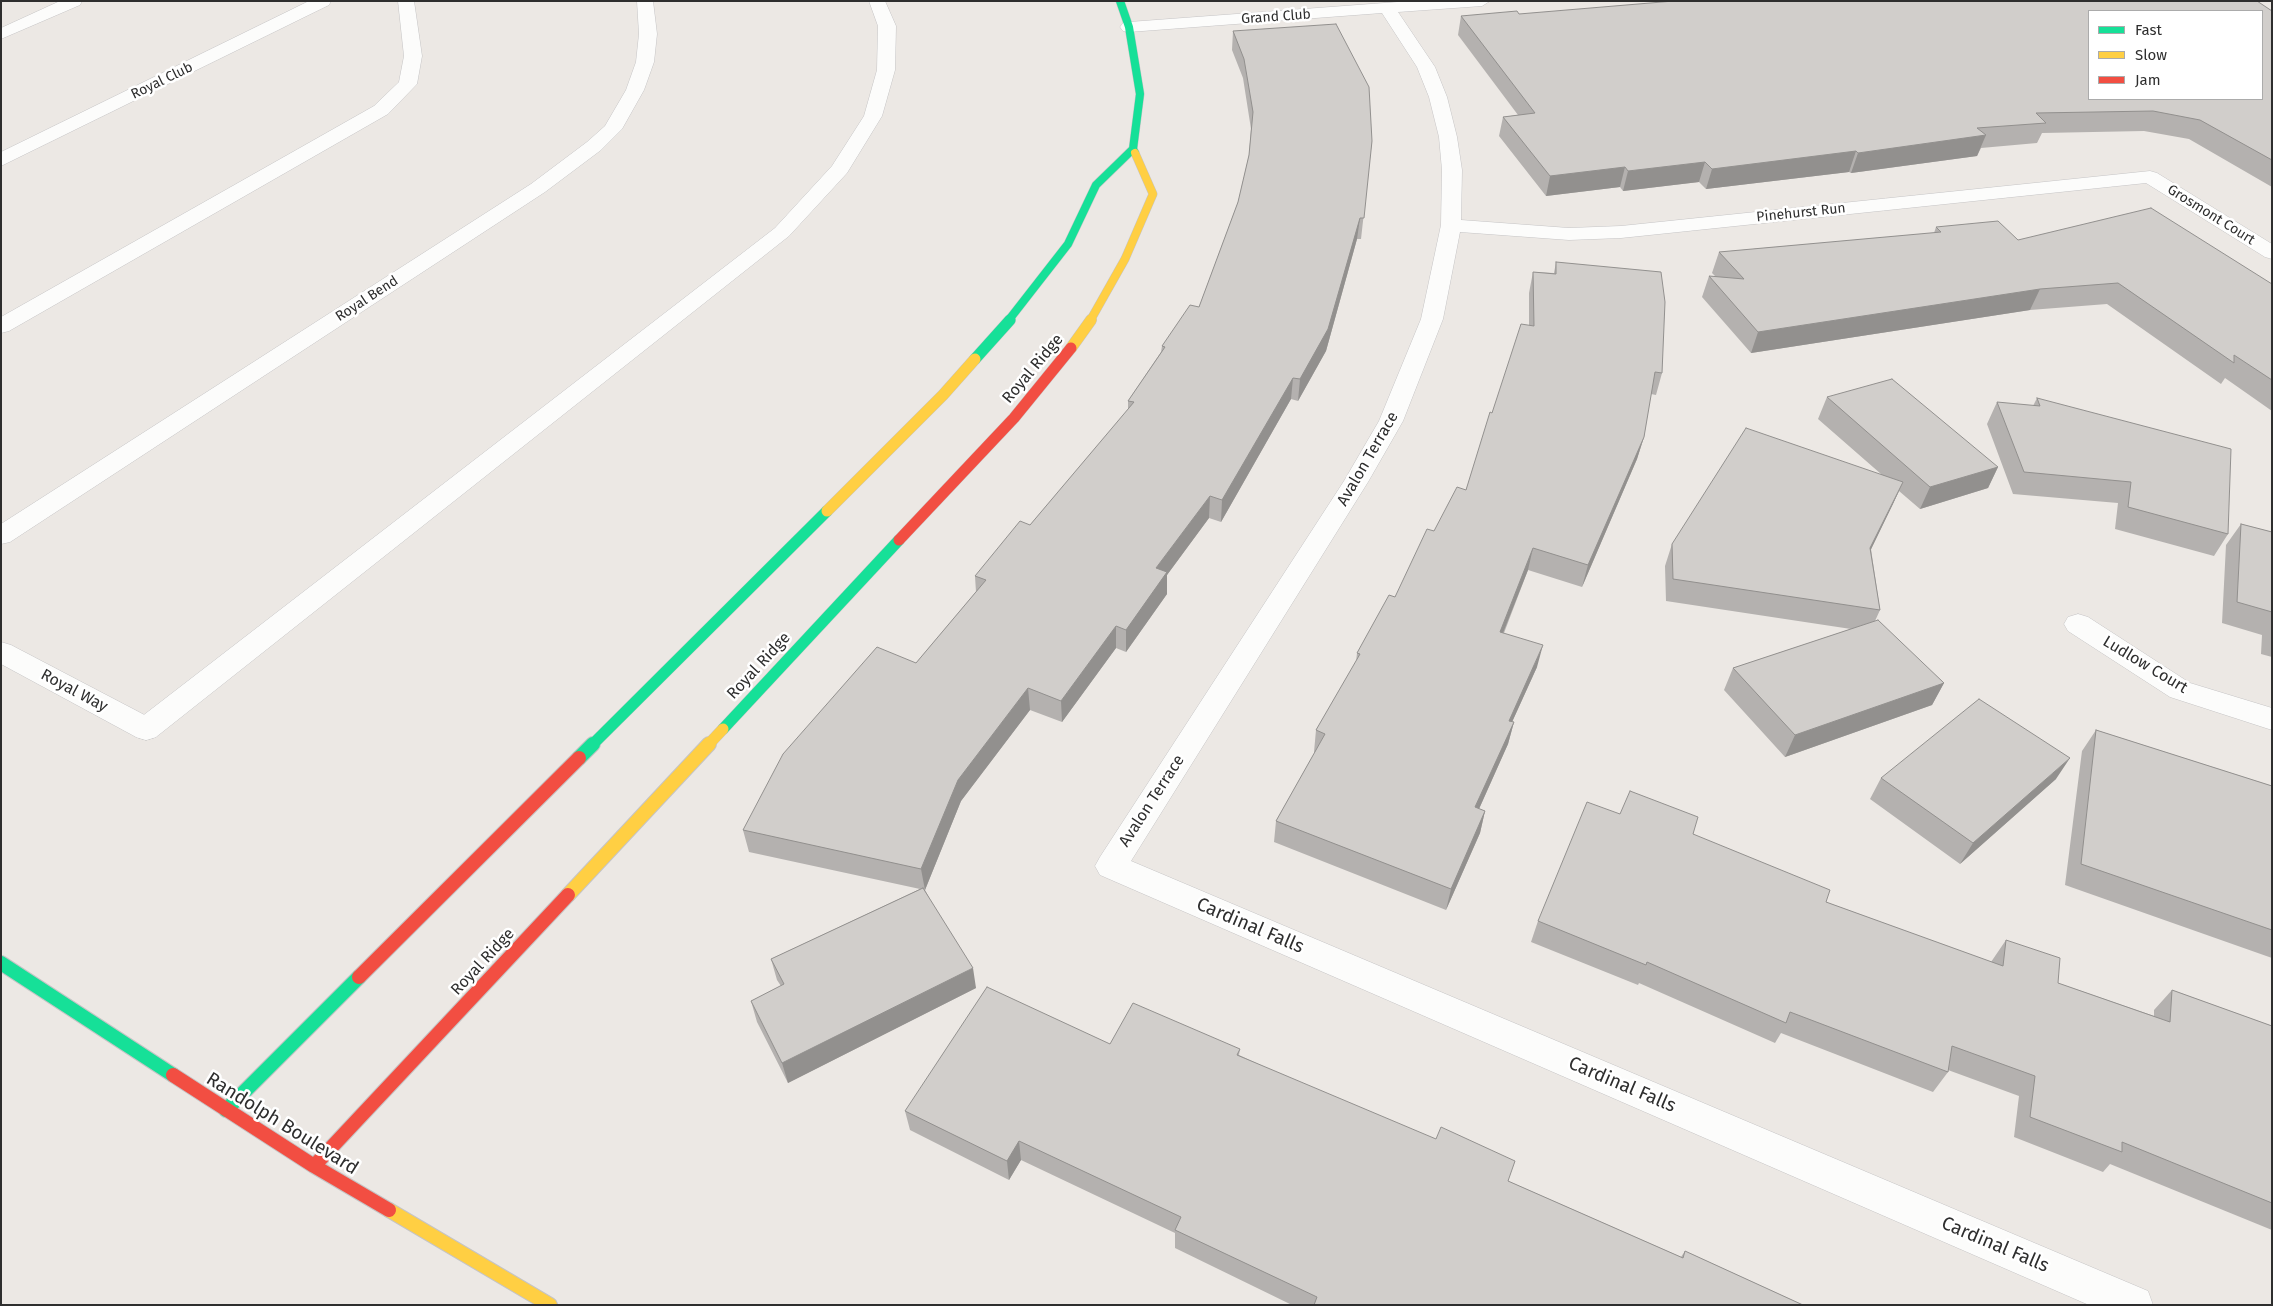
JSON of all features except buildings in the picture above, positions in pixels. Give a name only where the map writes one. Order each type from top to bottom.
[{"type":"street","points":[[1,34],[74,1]]},
{"type":"street","name":"Royal Club","points":[[1,160],[323,1]]},
{"type":"street","points":[[1,326],[381,110],[408,84],[413,56],[406,1]]},
{"type":"street","name":"Royal Bend","points":[[1,536],[538,188],[594,146],[612,129],[638,80],[645,62],[648,34],[645,1]]},
{"type":"street","name":"Royal Way","points":[[1,652],[146,729],[782,232],[840,169],[873,116],[886,70],[887,26],[877,1]]},
{"type":"street","points":[[226,1110],[943,396],[1015,314],[1068,244],[1096,185],[1132,149],[1140,94],[1129,27],[1120,1]]},
{"type":"street","name":"Grand Club","points":[[1129,27],[1384,5],[1482,1]]},
{"type":"street","name":"Avalon Terrace","points":[[1111,866],[1356,482],[1391,422],[1432,319],[1451,225],[1452,170],[1448,137],[1438,98],[1426,67],[1384,5]]},
{"type":"street","name":"Royal Ridge","points":[[314,1166],[1014,418],[1086,331],[1125,259],[1153,194],[1132,149]]},
{"type":"street","name":"Pinehurst Run","points":[[1451,225],[1569,234],[1620,232],[2150,176]]},
{"type":"street","name":"Grosmont Court","points":[[2150,176],[2272,252]]},
{"type":"street","name":"Ludlow Court","points":[[2078,624],[2180,690],[2272,719]]},
{"type":"street","name":"Cardinal Falls","points":[[1111,866],[2134,1305]]},
{"type":"street","name":"Randolph Boulevard","points":[[1,963],[314,1166],[550,1305]]},
{"type":"traffic: fast","points":[[1120,1],[1129,27],[1140,94],[1133,149],[1135,153]]},
{"type":"traffic: fast","points":[[975,359],[1015,314],[1068,244],[1096,185],[1133,149]]},
{"type":"traffic: fast","points":[[579,758],[827,511]]},
{"type":"traffic: fast","points":[[723,729],[899,540]]},
{"type":"traffic: fast","points":[[1,963],[173,1075]]},
{"type":"traffic: fast","points":[[226,1110],[359,977]]},
{"type":"traffic: slow","points":[[1071,348],[1085,331],[1125,259],[1153,194],[1135,153]]},
{"type":"traffic: slow","points":[[827,511],[943,395],[975,359]]},
{"type":"traffic: slow","points":[[568,895],[723,729]]},
{"type":"traffic: slow","points":[[389,1210],[550,1305]]},
{"type":"traffic: jam","points":[[899,540],[1014,418],[1071,348]]},
{"type":"traffic: jam","points":[[359,977],[579,758]]},
{"type":"traffic: jam","points":[[314,1166],[568,895]]},
{"type":"traffic: jam","points":[[173,1075],[314,1166],[389,1210]]}]
